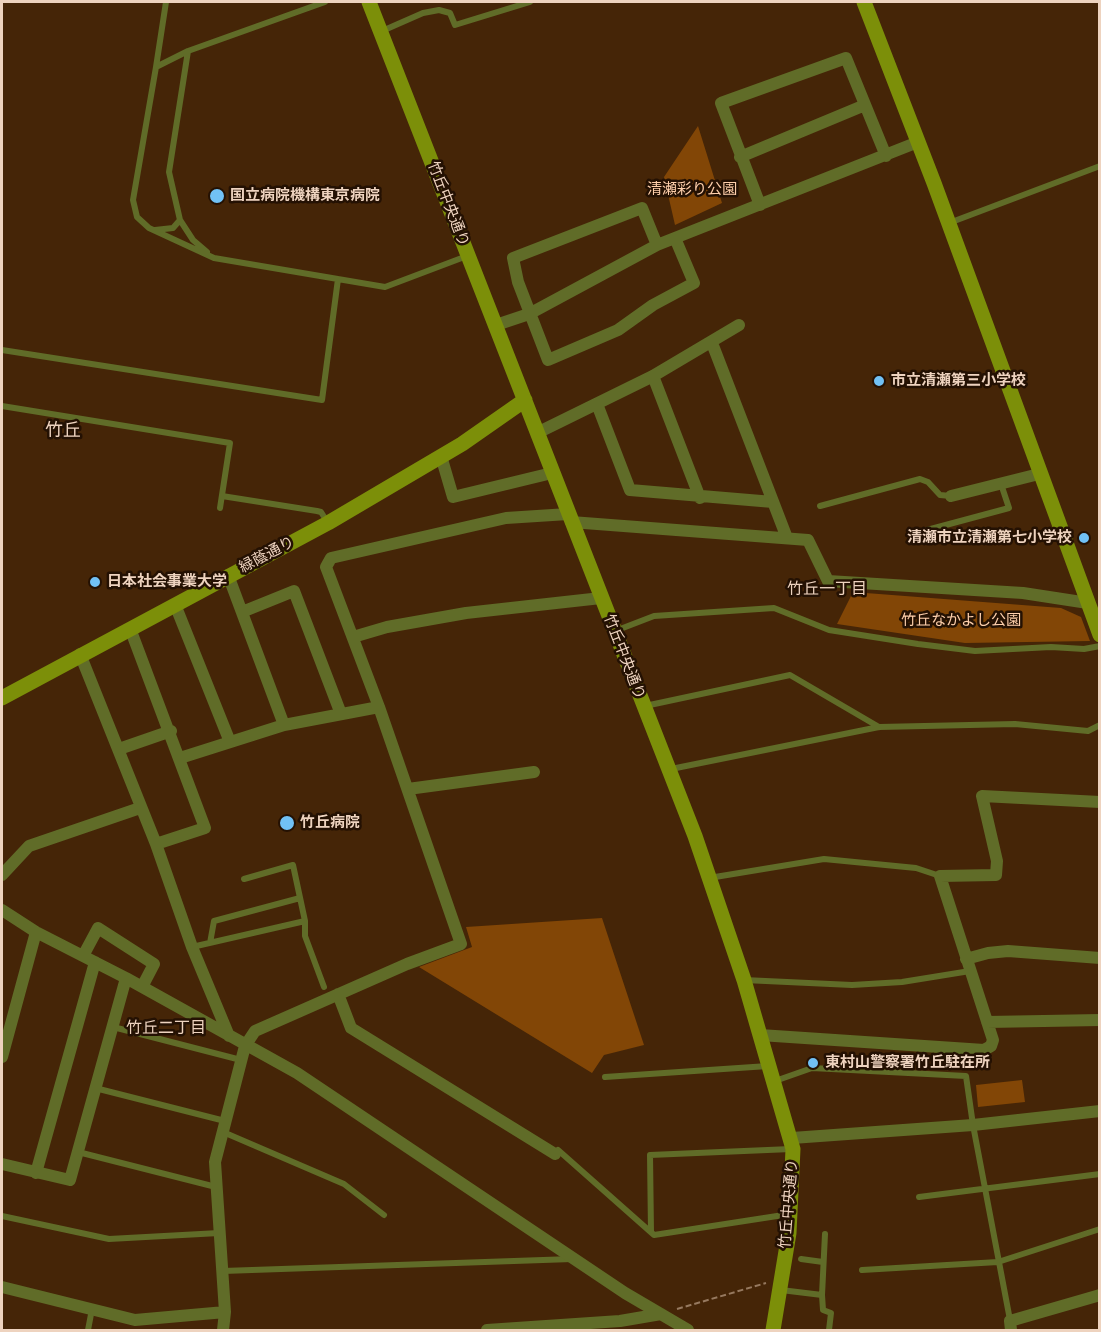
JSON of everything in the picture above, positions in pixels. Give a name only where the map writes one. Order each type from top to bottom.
[{"type":"street","name":"竹丘中央通り","points":[[369,2],[668,769],[744,980],[792,1144],[791,1214],[773,1330]]},
{"type":"street","points":[[864,2],[1100,635]]},
{"type":"street","points":[[760,205],[721,103],[846,58],[886,156]]},
{"type":"street","points":[[740,157],[865,105]]},
{"type":"street","points":[[496,325],[529,314],[657,245],[918,142]]},
{"type":"street","points":[[657,245],[642,208],[513,258],[529,314],[548,360],[618,330],[653,305],[694,283],[675,238]]},
{"type":"street","points":[[537,434],[653,376],[739,325]]},
{"type":"street","points":[[712,343],[788,538]]},
{"type":"street","points":[[653,376],[700,498]]},
{"type":"street","name":"緑蔭通り","points":[[2,697],[80,654],[176,607],[228,575],[327,523],[441,456],[525,400]]},
{"type":"street","points":[[597,404],[630,490],[700,498],[773,502]]},
{"type":"street","points":[[441,456],[453,497],[552,472]]},
{"type":"street","points":[[951,496],[1039,474]]},
{"type":"street","points":[[223,1330],[225,1312],[215,1162],[245,1046],[255,1031],[461,944],[379,707],[326,567],[331,558],[506,518],[570,518],[808,540],[828,581],[1023,593],[1088,603]]},
{"type":"street","points":[[228,575],[284,725]]},
{"type":"street","points":[[242,612],[294,591],[341,714]]},
{"type":"street","points":[[353,637],[387,627],[466,613],[602,598]]},
{"type":"street","points":[[176,607],[230,742]]},
{"type":"street","points":[[131,631],[171,731],[205,828],[156,844]]},
{"type":"street","points":[[80,654],[156,844],[192,947],[229,1036]]},
{"type":"street","points":[[180,758],[284,725],[379,707]]},
{"type":"street","points":[[119,749],[171,731]]},
{"type":"street","points":[[408,789],[534,772]]},
{"type":"street","points":[[760,1035],[984,1050],[992,1046],[993,1040],[940,876],[996,875],[997,861],[982,796],[1100,802]]},
{"type":"street","points":[[2,875],[29,846],[140,808]]},
{"type":"street","points":[[2,910],[36,932],[126,978],[297,1073],[574,1259],[688,1330]]},
{"type":"street","points":[[83,956],[98,928],[154,964],[142,987]]},
{"type":"street","points":[[2,1057],[36,932]]},
{"type":"street","points":[[968,965],[988,953],[1008,951],[1100,958]]},
{"type":"street","points":[[36,1173],[95,962]]},
{"type":"street","points":[[2,1164],[70,1180],[126,978]]},
{"type":"street","points":[[338,994],[351,1028],[557,1152]]},
{"type":"street","points":[[987,1022],[1100,1020]]},
{"type":"street","points":[[792,1144],[1100,1111]]},
{"type":"street","points":[[2,1287],[135,1320],[225,1312]]},
{"type":"street","points":[[1011,1326],[1100,1295]]},
{"type":"street","points":[[487,1330],[620,1321],[661,1314]]},
{"type":"lane","points":[[166,2],[133,200],[137,217],[149,228],[214,258],[385,287],[468,256]]},
{"type":"lane","points":[[156,67],[188,51],[325,2]]},
{"type":"lane","points":[[382,31],[423,13],[439,10],[450,14],[455,25],[530,2]]},
{"type":"lane","points":[[188,51],[169,172],[180,219],[193,240],[214,258]]},
{"type":"lane","points":[[948,223],[1100,166]]},
{"type":"lane","points":[[149,228],[160,231],[173,228],[180,219]]},
{"type":"lane","points":[[2,350],[322,400],[338,279]]},
{"type":"lane","points":[[2,406],[230,443],[220,508]]},
{"type":"lane","points":[[820,506],[920,479],[928,482],[940,495],[951,496]]},
{"type":"lane","points":[[927,530],[1009,508],[1001,484]]},
{"type":"lane","points":[[222,496],[321,512],[327,523]]},
{"type":"lane","points":[[615,631],[654,616],[774,608],[829,630],[929,646],[975,651],[1051,647],[1084,650],[1100,646]]},
{"type":"lane","points":[[643,706],[790,675],[879,727]]},
{"type":"lane","points":[[668,769],[879,727],[1015,724],[1088,730],[1100,725]]},
{"type":"lane","points":[[708,878],[824,859],[916,868],[940,876]]},
{"type":"lane","points":[[244,879],[293,865],[305,921],[305,936],[324,987]]},
{"type":"lane","points":[[210,943],[214,921],[300,898]]},
{"type":"lane","points":[[192,947],[305,921]]},
{"type":"lane","points":[[744,980],[852,985],[902,982],[968,965]]},
{"type":"lane","points":[[113,1027],[241,1060]]},
{"type":"lane","points":[[605,1077],[768,1066]]},
{"type":"lane","points":[[773,1082],[812,1068],[966,1076],[1011,1326]]},
{"type":"lane","points":[[95,1088],[224,1126],[344,1184],[384,1215]]},
{"type":"lane","points":[[651,1232],[650,1155],[792,1144]]},
{"type":"lane","points":[[78,1152],[216,1186]]},
{"type":"lane","points":[[557,1152],[654,1235],[791,1214]]},
{"type":"lane","points":[[918,1197],[1100,1174]]},
{"type":"lane","points":[[2,1216],[109,1239],[219,1233]]},
{"type":"lane","points":[[862,1270],[998,1262],[1100,1229]]},
{"type":"lane","points":[[825,1234],[822,1295],[823,1310],[831,1313],[829,1330]]},
{"type":"lane","points":[[222,1271],[574,1259]]},
{"type":"lane","points":[[801,1259],[823,1262]]},
{"type":"lane","points":[[779,1284],[822,1295]]},
{"type":"lane","points":[[88,1330],[92,1309]]},
{"type":"path","points":[[661,1314],[779,1284]]},
{"type":"green space","name":"清瀬彩り公園","points":[[698,126],[722,203],[675,225],[664,177]]},
{"type":"green space","name":"竹丘なかよし公園","points":[[853,592],[1061,608],[1081,617],[1090,641],[965,643],[837,624]]},
{"type":"green space","points":[[602,918],[644,1045],[604,1055],[592,1073],[419,967],[472,947],[466,927]]},
{"type":"green space","points":[[1022,1080],[1025,1102],[978,1107],[976,1085]]},
{"type":"place","name":"国立病院機構東京病院","points":[[217,196]]},
{"type":"place","name":"市立清瀬第三小学校","points":[[879,381]]},
{"type":"place","name":"清瀬市立清瀬第七小学校","points":[[1084,538]]},
{"type":"place","name":"日本社会事業大学","points":[[95,582]]},
{"type":"place","name":"竹丘病院","points":[[287,823]]},
{"type":"place","name":"東村山警察署竹丘駐在所","points":[[813,1063]]},
{"type":"district","name":"竹丘","points":[[63,431]]},
{"type":"district","name":"竹丘一丁目","points":[[827,590]]},
{"type":"district","name":"竹丘二丁目","points":[[166,1029]]}]
